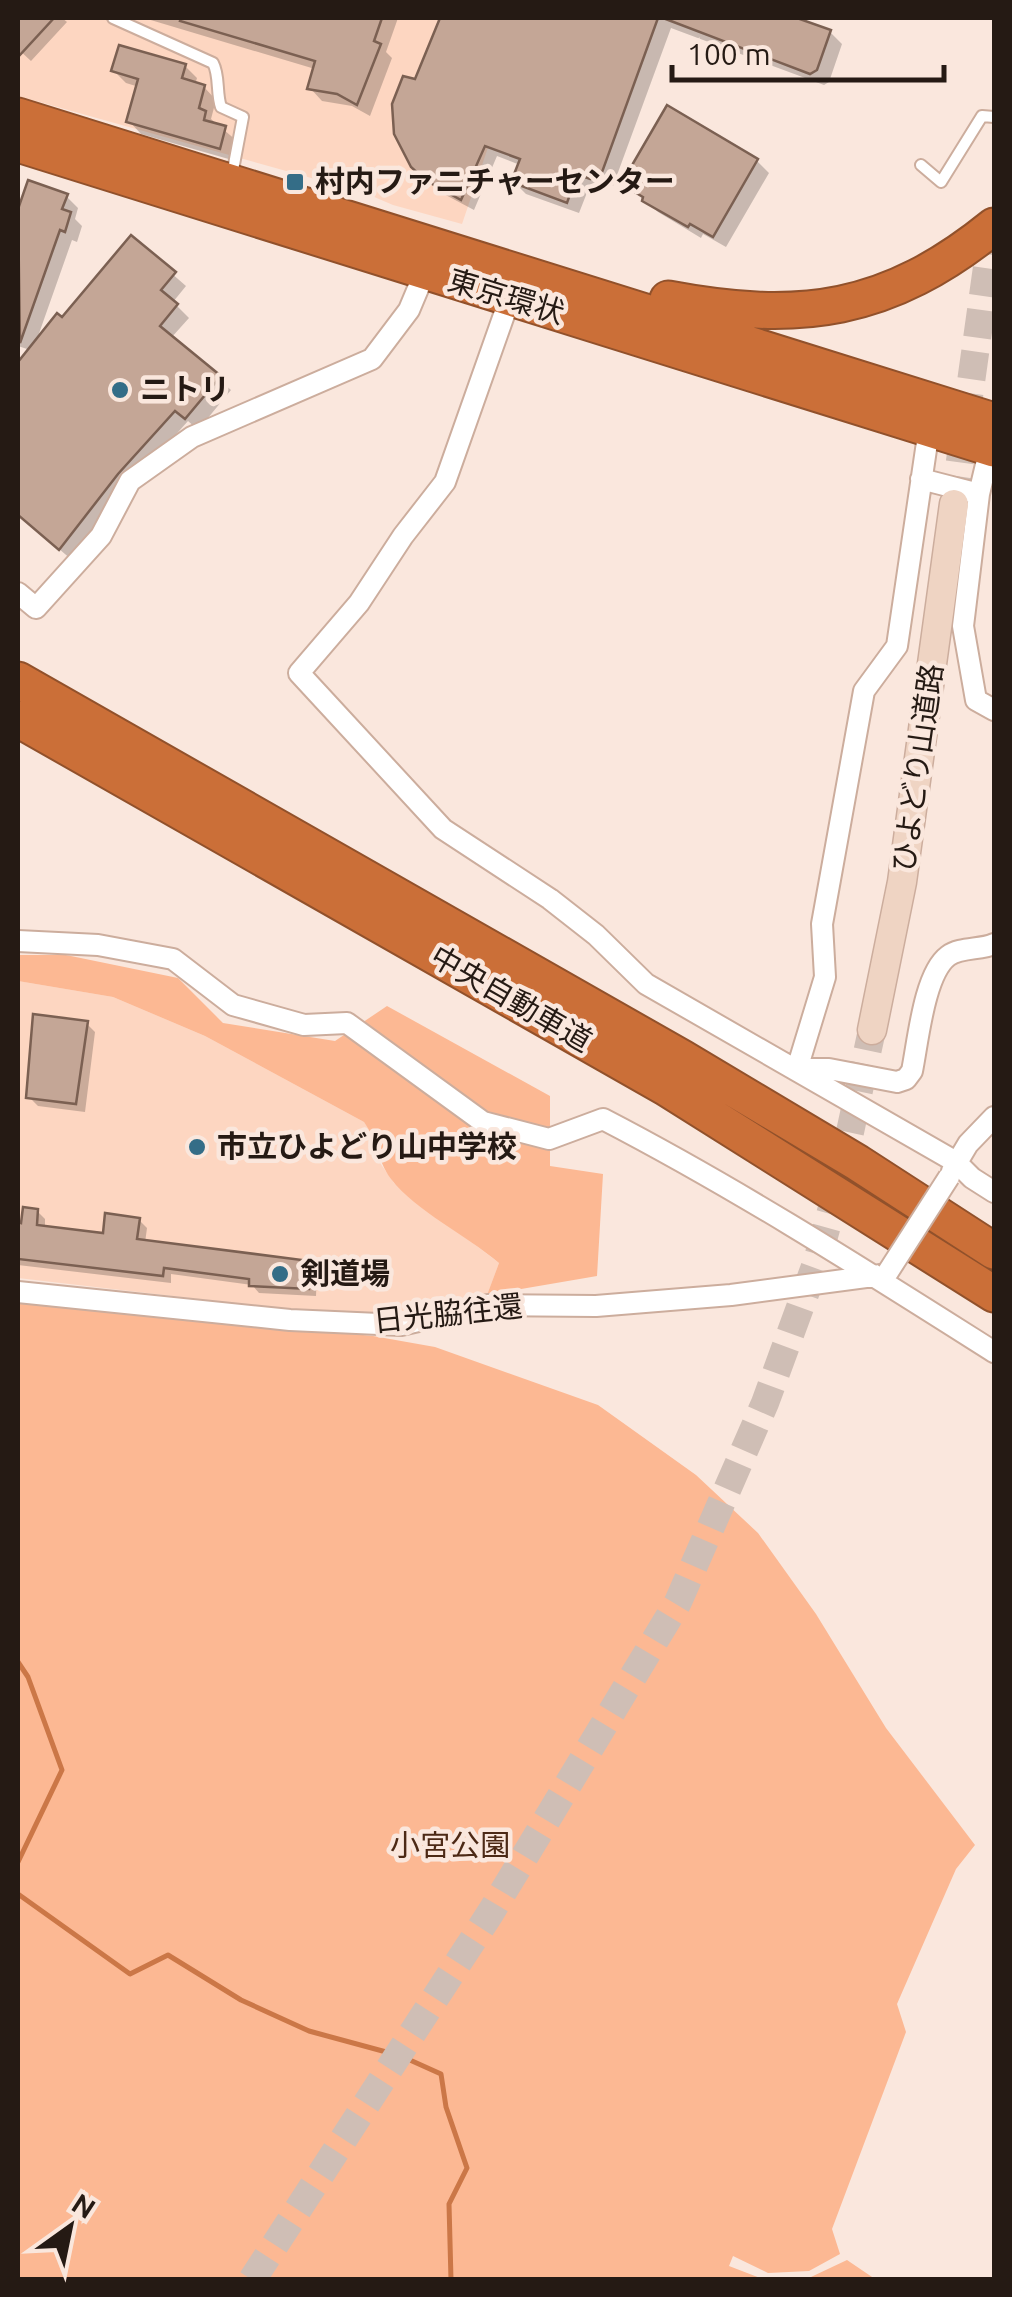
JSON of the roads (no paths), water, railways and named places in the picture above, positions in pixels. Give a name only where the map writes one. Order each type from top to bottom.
[{"type":"highway","name":"東京環状","points":[[18,116],[404,237],[570,302],[993,442]]},
{"type":"highway","name":"東京環状","points":[[18,144],[510,298],[570,302]]},
{"type":"highway","points":[[404,237],[506,258],[651,296],[784,313],[849,302],[897,287],[948,261],[994,226]]},
{"type":"highway","name":"東京環状","points":[[754,360],[929,429],[993,442]]},
{"type":"highway","name":"中央自動車道","points":[[18,680],[665,1048],[858,1163],[994,1251]]},
{"type":"highway","name":"中央自動車道","points":[[18,719],[665,1087],[994,1294]]},
{"type":"street","points":[[18,593],[36,608],[101,536],[130,481],[192,437],[372,359],[409,310],[425,272]]},
{"type":"street","points":[[510,298],[445,482],[359,603],[299,673],[443,829],[550,899],[596,935],[646,984],[798,1069],[994,1192]]},
{"type":"street","points":[[798,1069],[825,977],[822,924],[864,691],[897,646],[929,429]]},
{"type":"street","points":[[993,442],[967,499],[963,626],[976,700],[994,710]]},
{"type":"street","points":[[921,479],[967,499]]},
{"type":"street","name":"ひよどり山道路","points":[[872,1030],[902,882],[967,499]]},
{"type":"street","points":[[18,942],[98,944],[173,959],[233,1005],[304,1025],[347,1023],[483,1122],[549,1139],[603,1119],[883,1274],[994,1352]]},
{"type":"street","points":[[798,1069],[829,1069],[897,1082],[906,1079],[912,1071],[928,989],[944,959],[994,944]]},
{"type":"street","points":[[883,1274],[952,1169],[994,1116]]},
{"type":"street","name":"日光脇往還","points":[[18,1292],[272,1319],[400,1325],[488,1306],[596,1306],[732,1295],[883,1274]]},
{"type":"lane","points":[[113,18],[213,63],[220,107],[243,117],[230,182]]},
{"type":"lane","points":[[921,165],[941,182],[982,116],[994,117]]},
{"type":"waterway","points":[[18,1662],[28,1677],[62,1770],[18,1862]]},
{"type":"waterway","points":[[18,1894],[130,1974],[168,1955],[241,2000],[309,2031],[401,2056],[441,2074],[446,2107],[467,2168],[449,2204],[451,2280]]},
{"type":"tunnel","points":[[954,504],[994,217]]},
{"type":"tunnel","points":[[252,2280],[491,1912],[678,1602],[765,1403],[817,1261],[839,1183],[872,1030]]},
{"type":"place","name":"村内ファニチャーセンター","points":[[295,182]]},
{"type":"place","name":"ニトリ","points":[[120,390]]},
{"type":"place","name":"市立ひよどり山中学校","points":[[197,1147]]},
{"type":"place","name":"剣道場","points":[[280,1274]]},
{"type":"park label","name":"小宮公園","points":[[450,1846]]}]
